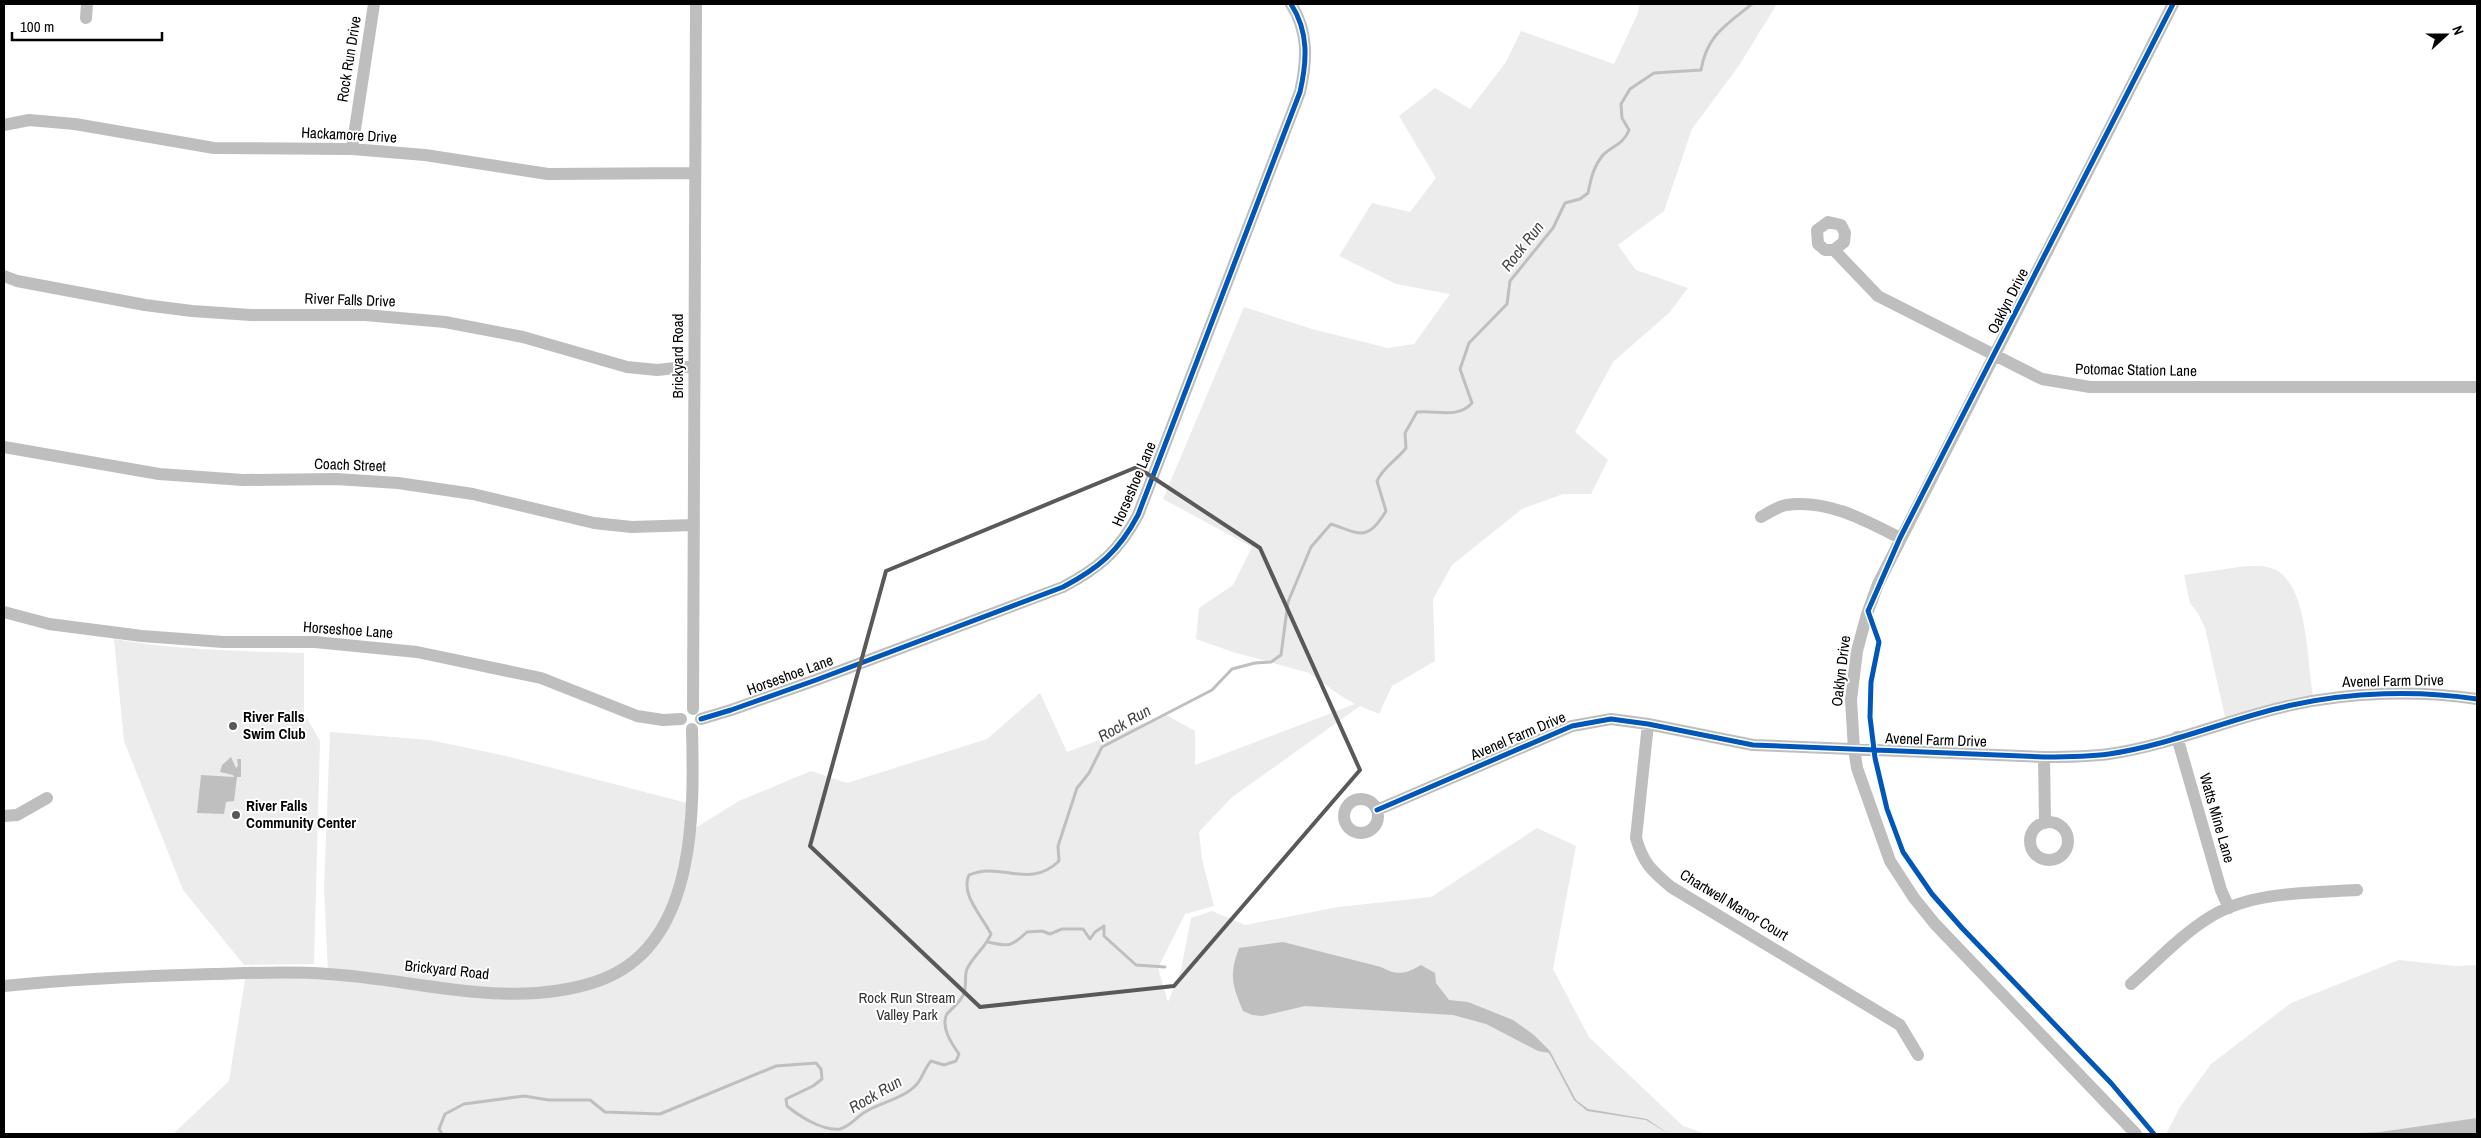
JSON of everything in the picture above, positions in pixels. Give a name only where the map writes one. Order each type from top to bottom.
[{"type":"street","points":[[86,18],[88,4]]},
{"type":"street","name":"Rock Run Drive","points":[[352,149],[374,4]]},
{"type":"street","name":"Brickyard Road","points":[[696,4],[693,525],[697,714]]},
{"type":"street","name":"Oaklyn Drive","points":[[2136,1134],[1935,924],[1914,898],[1890,861],[1857,768],[1851,700],[1857,651],[1868,610],[1900,538],[2173,4]]},
{"type":"street","name":"Horseshoe Lane","points":[[697,714],[787,690],[1063,587],[1092,572],[1116,550],[1138,515],[1300,92],[1306,68],[1305,40],[1301,20],[1295,5]]},
{"type":"street","name":"Hackamore Drive","points":[[4,125],[29,120],[75,124],[214,148],[352,149],[425,155],[548,174],[695,173]]},
{"type":"street","name":"Potomac Station Lane","points":[[1834,250],[1878,296],[1993,356],[2042,379],[2090,387],[2477,387]]},
{"type":"street","name":"River Falls Drive","points":[[4,276],[17,281],[145,305],[192,311],[251,315],[365,315],[445,322],[523,337],[627,367],[657,370],[694,366]]},
{"type":"street","name":"Coach Street","points":[[4,447],[159,474],[243,480],[336,479],[398,483],[473,494],[594,523],[632,527],[693,525]]},
{"type":"street","points":[[1761,517],[1784,506],[1815,504],[1856,516],[1900,538]]},
{"type":"street","name":"Horseshoe Lane","points":[[4,612],[49,624],[142,636],[223,642],[324,643],[417,652],[541,678],[637,716],[663,720],[681,719]]},
{"type":"street","name":"Avenel Farm Drive","points":[[1377,810],[1572,726],[1611,719],[1648,724],[1753,745],[2044,757],[2110,754],[2292,705],[2336,698],[2378,694],[2477,698]]},
{"type":"street","points":[[684,712],[697,714],[698,726],[692,729],[684,726],[681,719],[684,712]]},
{"type":"street","name":"Chartwell Manor Court","points":[[1648,724],[1636,838],[1641,857],[1650,869],[1671,887],[1900,1025],[1918,1055]]},
{"type":"street","name":"Brickyard Road","points":[[4,986],[126,976],[271,973],[328,974],[480,991],[536,993],[578,986],[610,976],[634,961],[654,940],[671,912],[684,871],[689,832],[693,772],[692,729]]},
{"type":"street","name":"Watts Mine Lane","points":[[2177,737],[2229,908]]},
{"type":"street","points":[[2044,757],[2045,823]]},
{"type":"street","points":[[4,816],[17,815],[47,798]]},
{"type":"street","points":[[2132,984],[2187,934],[2212,916],[2229,908],[2244,902],[2290,895],[2357,890]]},
{"type":"highlighted area","points":[[1137,467],[1260,548],[1360,770],[1174,986],[980,1007],[810,846],[886,571]]},
{"type":"green space","name":"Rock Run Stream Valley Park","points":[[1639,4],[1777,4],[1738,67],[1692,129],[1664,211],[1618,245],[1636,270],[1688,288],[1669,313],[1613,362],[1575,432],[1608,460],[1591,494],[1563,494],[1522,509],[1452,565],[1433,599],[1435,661],[1392,686],[1379,714],[1360,706],[1231,798],[1199,832],[1202,859],[1214,906],[1185,914],[1158,968],[1168,1002],[1181,970],[1191,918],[1212,911],[1245,925],[1338,907],[1431,897],[1537,828],[1576,846],[1553,969],[1589,1037],[1683,1126],[1706,1134],[173,1134],[229,1081],[246,973],[328,973],[324,889],[330,732],[430,740],[506,756],[691,804],[689,832],[739,801],[811,771],[847,783],[987,739],[1040,693],[1067,752],[1166,715],[1195,731],[1195,765],[1355,704],[1309,673],[1233,652],[1196,639],[1199,608],[1233,585],[1252,547],[1163,499],[1244,307],[1312,329],[1388,348],[1414,344],[1450,294],[1396,284],[1339,256],[1372,203],[1410,212],[1436,178],[1399,116],[1435,88],[1470,109],[1506,62],[1521,31],[1614,64],[1638,13]]},
{"type":"green space","points":[[2246,566],[2273,568],[2287,580],[2295,594],[2305,629],[2314,699],[2226,721],[2205,628],[2198,613],[2190,603],[2184,575]]},
{"type":"green space","name":"River Falls Community Center","points":[[114,639],[185,648],[304,653],[304,713],[320,741],[314,964],[244,965],[183,890],[124,741]]},
{"type":"green space","points":[[2399,960],[2455,966],[2477,965],[2477,1134],[2166,1134],[2180,1107],[2211,1064],[2291,1003]]},
{"type":"shaded area","points":[[231,757],[236,768],[238,766],[237,759],[241,759],[241,777],[237,777],[234,801],[226,802],[224,814],[197,813],[201,775],[234,777],[233,775],[220,772],[222,765]]},
{"type":"shaded area","points":[[1283,942],[1381,967],[1397,973],[1406,972],[1421,965],[1435,973],[1436,983],[1449,1000],[1468,1002],[1513,1020],[1534,1035],[1550,1051],[1576,1100],[1588,1109],[1647,1119],[1669,1134],[1646,1120],[1587,1111],[1574,1100],[1549,1053],[1538,1051],[1486,1024],[1453,1015],[1305,1006],[1262,1016],[1252,1015],[1243,1011],[1233,980],[1234,966],[1239,948]]},
{"type":"shaded area","points":[[2477,1118],[2477,1134],[2339,1134],[2380,1132]]},
{"type":"waterway","name":"Rock Run","points":[[442,1134],[439,1129],[445,1114],[464,1104],[524,1096],[549,1100],[590,1100],[605,1112],[660,1114],[776,1066],[816,1063],[821,1069],[822,1079],[813,1086],[786,1099],[787,1106],[818,1125],[826,1128],[840,1129],[849,1125],[875,1106],[905,1094],[917,1084],[931,1061],[944,1065],[956,1061],[959,1054],[948,1035],[945,1019],[947,1014],[963,996],[967,969],[991,934],[973,905],[967,890],[969,875],[992,871],[1026,874],[1048,869],[1059,861],[1058,846],[1077,788],[1089,773],[1102,747],[1212,690],[1232,669],[1255,663],[1271,662],[1281,655],[1288,602],[1311,547],[1331,524],[1362,533],[1368,532],[1379,521],[1386,511],[1377,481],[1406,448],[1405,433],[1417,412],[1454,412],[1460,411],[1472,403],[1460,369],[1469,343],[1507,304],[1510,281],[1553,228],[1565,203],[1580,199],[1588,193],[1593,173],[1603,155],[1621,142],[1627,135],[1629,130],[1622,118],[1621,104],[1630,89],[1654,73],[1701,70],[1704,58],[1713,39],[1726,25],[1752,4]]},
{"type":"waterway","points":[[988,942],[1009,945],[1027,932],[1042,931],[1050,934],[1062,929],[1083,929],[1090,939],[1095,932],[1104,926],[1104,936],[1136,965],[1165,967]]},
{"type":"cycle path","points":[[701,719],[816,680],[1063,587],[1098,565],[1115,549],[1138,515],[1300,92],[1305,58],[1304,36],[1291,4]]},
{"type":"cycle path","points":[[2154,1134],[2111,1083],[1962,928],[1932,894],[1903,852],[1887,809],[1875,758],[1870,717],[1871,682],[1879,642],[1868,611],[1900,538],[2173,4]]},
{"type":"cycle path","points":[[1377,810],[1572,726],[1611,719],[1648,724],[1753,745],[2068,757],[2101,755],[2132,750],[2269,710],[2337,697],[2431,694],[2477,699]]},
{"type":"place","name":"River Falls Swim Club","points":[[233,726]]},
{"type":"place","name":"River Falls Community Center","points":[[236,815]]}]
